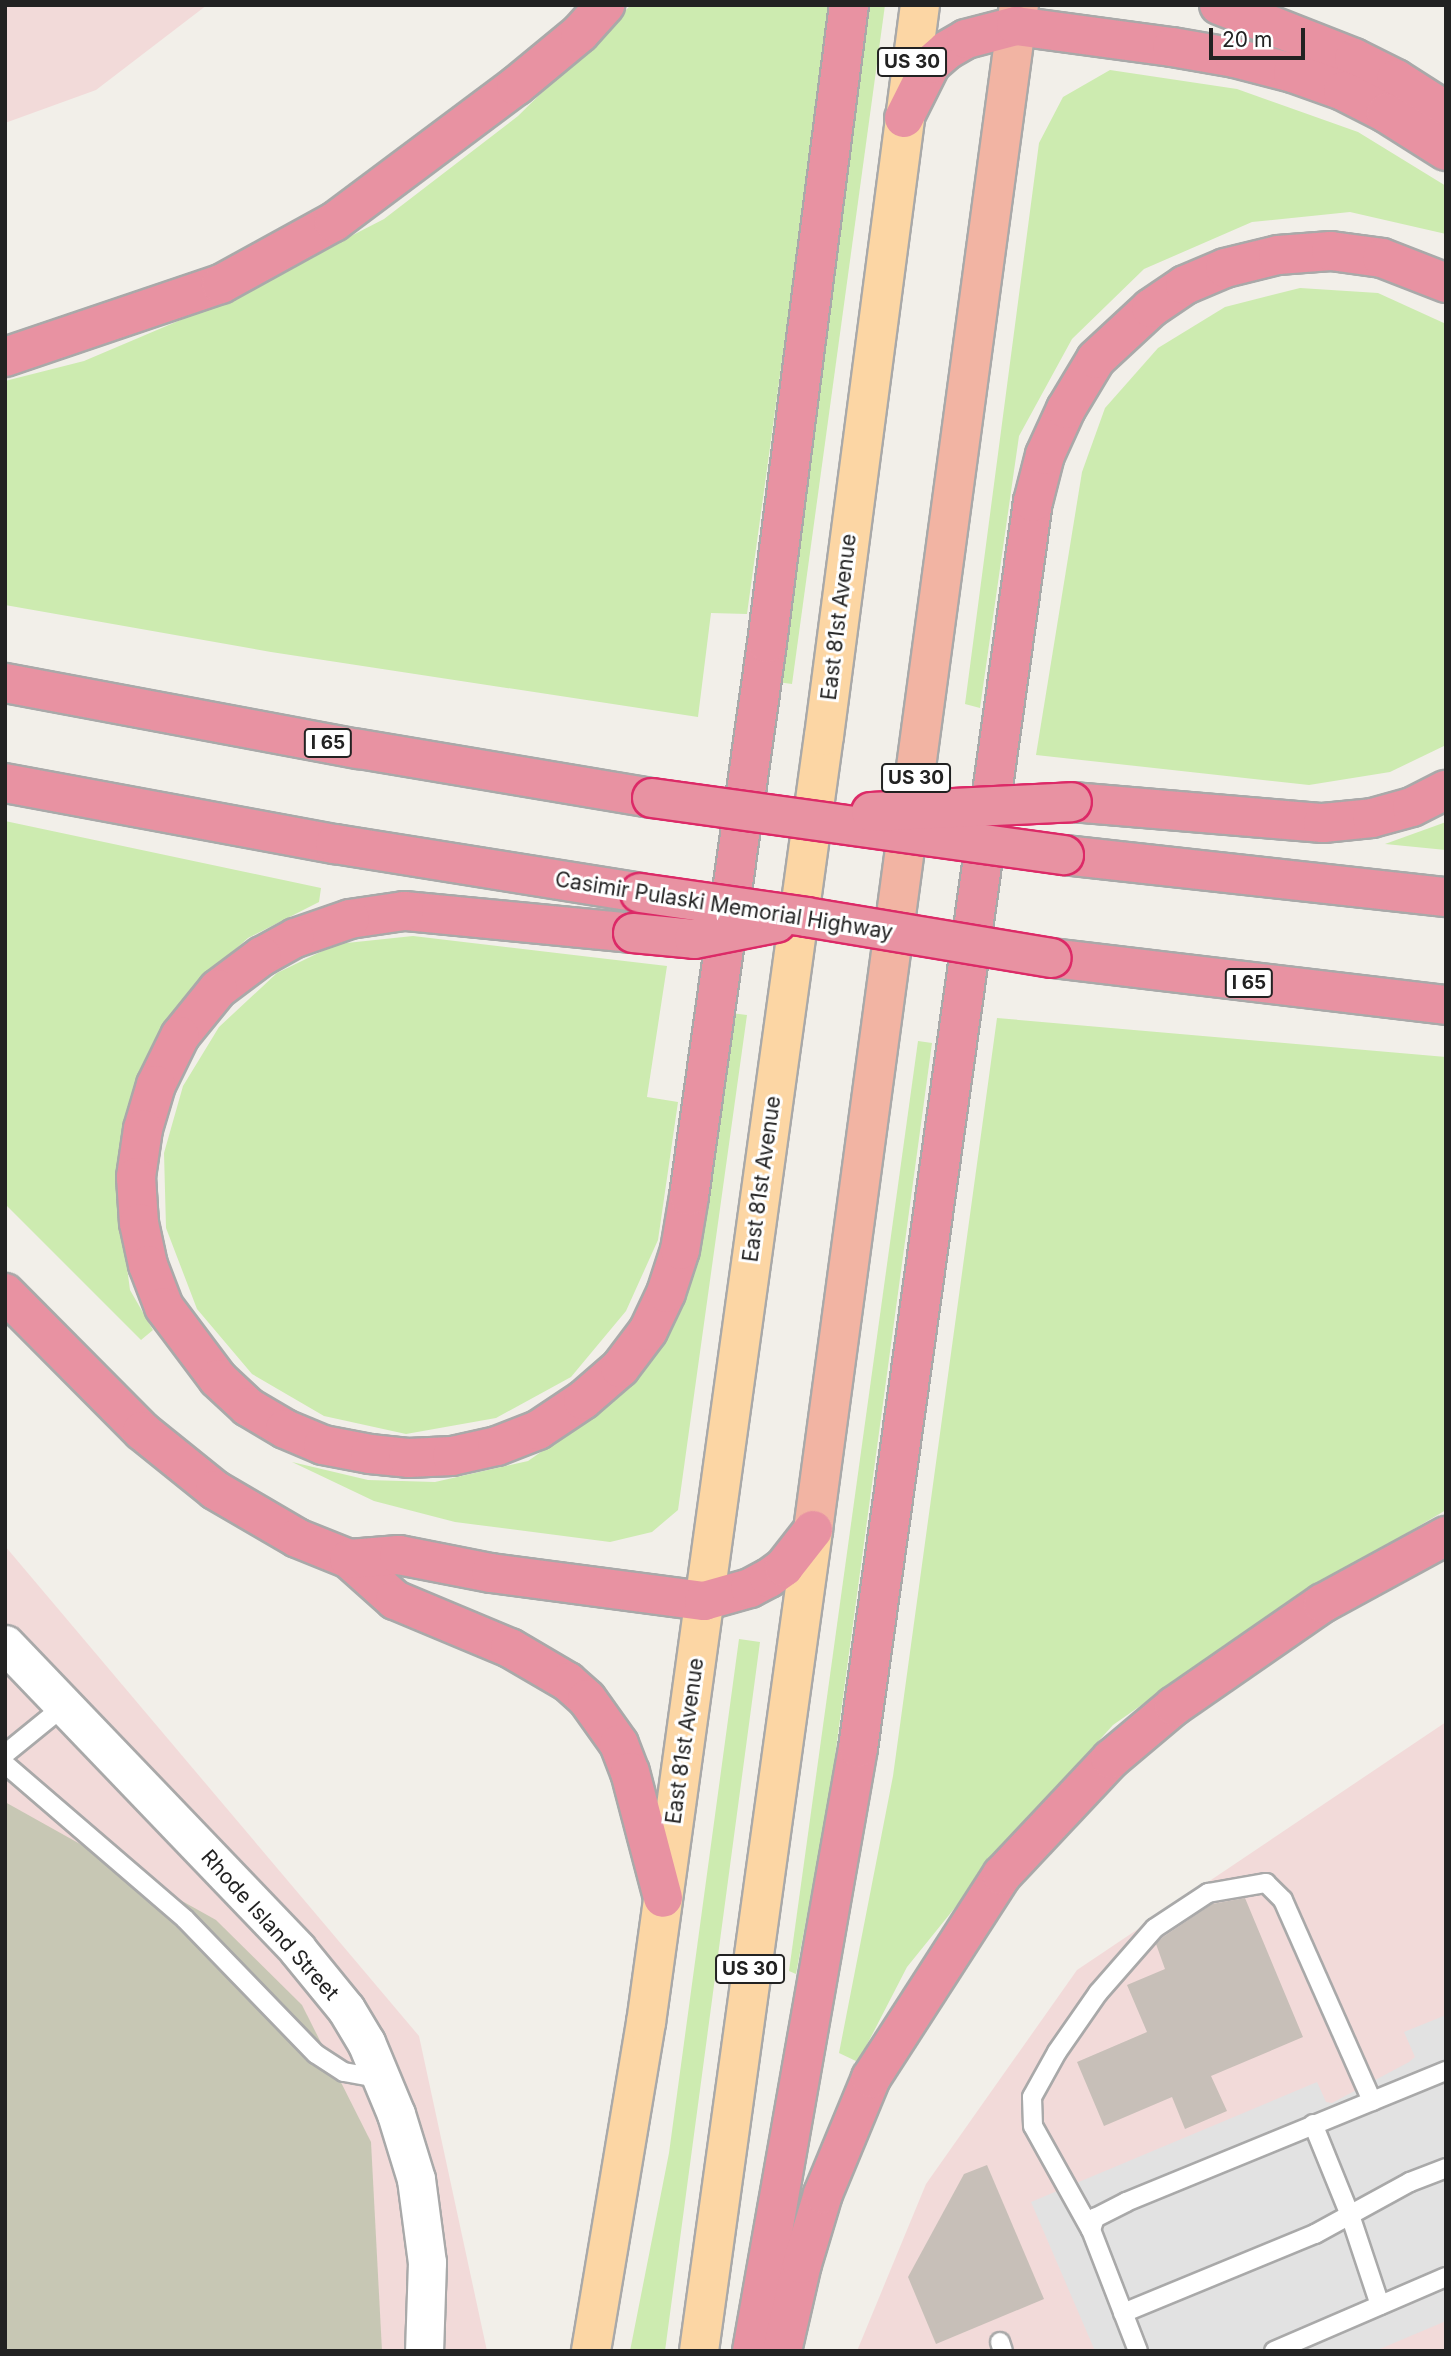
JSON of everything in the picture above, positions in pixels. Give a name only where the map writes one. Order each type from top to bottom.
[{"type":"highway","points":[[5,357],[221,284],[334,222],[516,86],[580,33],[605,5]]},
{"type":"highway","points":[[806,917],[694,939],[404,911],[350,919],[295,938],[262,956],[218,989],[180,1036],[156,1085],[143,1129],[136,1177],[138,1212],[148,1265],[164,1307],[218,1379],[248,1406],[285,1429],[323,1444],[370,1454],[408,1458],[452,1456],[497,1446],[538,1430],[583,1400],[620,1368],[648,1331],[666,1293],[680,1250],[690,1196],[767,643],[849,5]]},
{"type":"highway","points":[[1219,5],[1354,58],[1396,79],[1446,111]]},
{"type":"highway","points":[[904,118],[931,64],[966,39],[1018,15],[1235,58],[1293,73],[1343,91],[1387,113],[1446,151]]},
{"type":"highway","name":"US 30","points":[[813,1530],[1018,15]]},
{"type":"highway","points":[[752,2351],[858,1748],[1033,502],[1045,456],[1066,409],[1096,359],[1151,308],[1185,285],[1225,268],[1278,255],[1331,251],[1382,258],[1446,283]]},
{"type":"highway","name":"I 65","points":[[5,683],[346,747],[773,817],[1064,855],[1446,897]]},
{"type":"highway","name":"Casimir Pulaski Memorial Highway","points":[[5,783],[309,840],[1052,958],[1446,1005]]},
{"type":"highway","points":[[773,817],[1072,802],[1323,823],[1372,818],[1412,807],[1446,790]]},
{"type":"highway","points":[[5,1293],[142,1431],[186,1469],[270,1523],[349,1559],[395,1600],[531,1658],[568,1682],[587,1699],[619,1744],[630,1772],[663,1898]]},
{"type":"highway","points":[[349,1559],[399,1555],[491,1573],[704,1601],[750,1588],[769,1578],[784,1567],[813,1530]]},
{"type":"highway","points":[[782,2351],[802,2264],[823,2194],[871,2078],[1002,1875],[1111,1759],[1174,1706],[1323,1603],[1446,1536]]},
{"type":"main road","name":"East 81st Avenue","points":[[591,2351],[631,2130],[824,736],[920,5]]},
{"type":"main road","name":"US 30","points":[[698,2351],[813,1530]]},
{"type":"street","name":"Rhode Island Street","points":[[5,1644],[322,1978],[366,2042],[384,2080],[407,2143],[422,2218],[426,2262],[424,2351]]},
{"type":"lane","points":[[5,1754],[64,1706]]},
{"type":"lane","points":[[5,1764],[185,1919],[316,2054],[344,2072],[384,2080]]},
{"type":"lane","points":[[1138,2351],[1091,2230],[1033,2126],[1032,2097],[1057,2052],[1098,1993],[1155,1928],[1208,1894],[1266,1883],[1283,1900],[1372,2101]]},
{"type":"lane","points":[[1091,2230],[1096,2218],[1126,2202],[1446,2071]]},
{"type":"lane","points":[[1313,2124],[1350,2215],[1380,2305]]},
{"type":"lane","points":[[1124,2313],[1315,2234],[1410,2182],[1446,2168]]},
{"type":"lane","points":[[1274,2351],[1446,2277]]},
{"type":"shaded area","points":[[5,5],[207,5],[96,90],[5,123]]},
{"type":"shaded area","points":[[5,1546],[419,2036],[487,2351],[5,2351]]},
{"type":"shaded area","points":[[1446,1722],[1446,2351],[857,2351],[926,2184],[1077,1970]]},
{"type":"shaded area","points":[[5,1802],[216,1920],[302,2005],[371,2142],[382,2351],[5,2351]]},
{"type":"shaded area","points":[[1446,2015],[1446,2321],[1375,2351],[1095,2351],[1031,2202],[1317,2082],[1326,2102],[1332,2103],[1409,2062],[1415,2057],[1404,2032]]},
{"type":"green space","points":[[631,5],[831,5],[747,614],[711,613],[698,717],[271,652],[5,605],[5,381],[84,361],[223,302],[384,219],[518,116]]},
{"type":"green space","points":[[868,5],[885,5],[792,684],[777,682]]},
{"type":"green space","points":[[1110,70],[1237,89],[1358,132],[1446,186],[1446,234],[1350,212],[1252,222],[1144,269],[1072,339],[1019,436],[980,708],[965,704],[1039,143],[1063,97]]},
{"type":"green space","points":[[1300,288],[1378,293],[1446,324],[1446,745],[1390,772],[1309,785],[1036,755],[1082,472],[1105,408],[1158,348],[1225,307]]},
{"type":"green space","points":[[5,821],[321,888],[319,902],[248,938],[193,987],[146,1064],[122,1230],[130,1290],[153,1330],[141,1340],[5,1204]]},
{"type":"green space","points":[[1446,822],[1446,850],[1385,844]]},
{"type":"green space","points":[[413,936],[667,966],[647,1097],[678,1102],[658,1240],[626,1311],[571,1377],[496,1418],[406,1434],[324,1416],[252,1374],[197,1309],[166,1228],[164,1153],[183,1086],[219,1027],[277,973],[337,944]]},
{"type":"green space","points":[[731,1013],[747,1015],[678,1510],[652,1532],[610,1542],[455,1522],[374,1501],[292,1462],[368,1480],[435,1482],[528,1461],[590,1418],[649,1363],[681,1304]]},
{"type":"green space","points":[[997,1018],[1446,1057],[1446,1510],[1277,1610],[1113,1725],[1012,1837],[907,1967],[858,2062],[839,2053],[893,1776]]},
{"type":"green space","points":[[918,1041],[932,1043],[830,1793],[796,1974],[789,1971]]},
{"type":"green space","points":[[739,1639],[760,1642],[665,2351],[630,2351],[669,2153]]},
{"type":"building","points":[[1245,1898],[1303,2037],[1211,2076],[1227,2111],[1185,2129],[1172,2097],[1104,2126],[1077,2062],[1147,2032],[1127,1985],[1165,1969],[1156,1944],[1163,1937],[1212,1904]]},
{"type":"building","points":[[987,2165],[1044,2299],[936,2344],[908,2277],[964,2174]]}]
